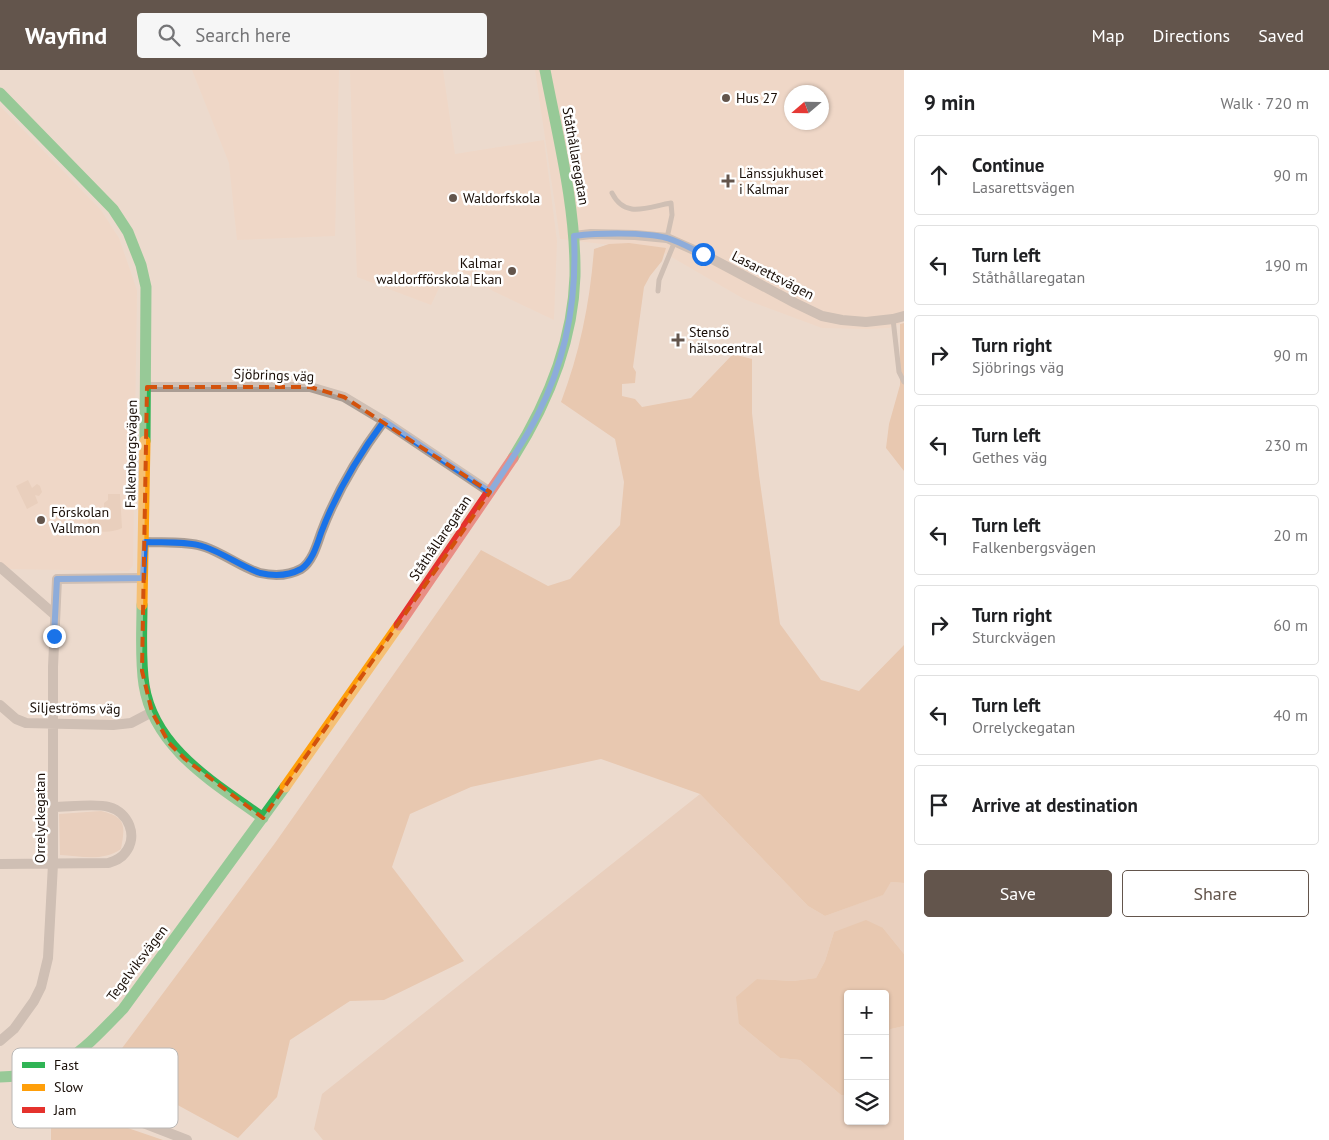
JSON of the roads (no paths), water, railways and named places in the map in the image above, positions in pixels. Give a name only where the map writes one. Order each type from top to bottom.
[{"type":"street","name":"Ståthållaregatan","points":[[263,818],[490,492],[538,414],[556,373],[572,306],[576,268],[574,236],[545,70]]},
{"type":"street","name":"Falkenbergsvägen","points":[[0,93],[113,209],[128,232],[141,265],[146,287],[147,387],[142,671],[145,693],[159,728],[169,743],[185,759],[263,818]]},
{"type":"street","name":"Lasarettsvägen","points":[[574,236],[591,234],[634,235],[671,240],[703,254],[822,316],[866,322],[904,316]]},
{"type":"street","name":"Sjöbrings väg","points":[[147,387],[310,387],[344,397],[384,421],[490,492]]},
{"type":"street","points":[[145,542],[204,546],[258,572],[277,576],[302,568],[310,559],[316,547],[335,498],[384,421]]},
{"type":"street","points":[[0,568],[55,615]]},
{"type":"street","name":"Orrelyckegatan","points":[[0,1041],[14,1029],[34,1001],[41,987],[48,958],[54,864],[55,615],[57,579],[143,578]]},
{"type":"street","name":"Siljeströms väg","points":[[0,705],[16,719],[26,723],[113,725],[131,723],[152,712]]},
{"type":"street","points":[[0,864],[108,863],[126,853],[132,840],[131,828],[125,816],[116,809],[106,806],[54,807]]},
{"type":"street","name":"Tegelviksvägen","points":[[85,1048],[123,1009],[263,818]]},
{"type":"street","points":[[156,1128],[187,1140]]},
{"type":"lane","points":[[612,194],[619,205],[625,209],[633,210],[671,203],[671,240],[659,280],[658,291]]},
{"type":"lane","points":[[893,319],[898,372],[904,382]]},
{"type":"place","name":"Hus 27","points":[[726,98]]},
{"type":"place","name":"Länssjukhuset i Kalmar","points":[[728,181]]},
{"type":"place","name":"Waldorfskola","points":[[453,198]]},
{"type":"place","name":"Kalmar waldorfförskola Ekan","points":[[512,271]]},
{"type":"place","name":"Stensö hälsocentral","points":[[678,340]]},
{"type":"place","name":"Förskolan Vallmon","points":[[41,520]]}]
